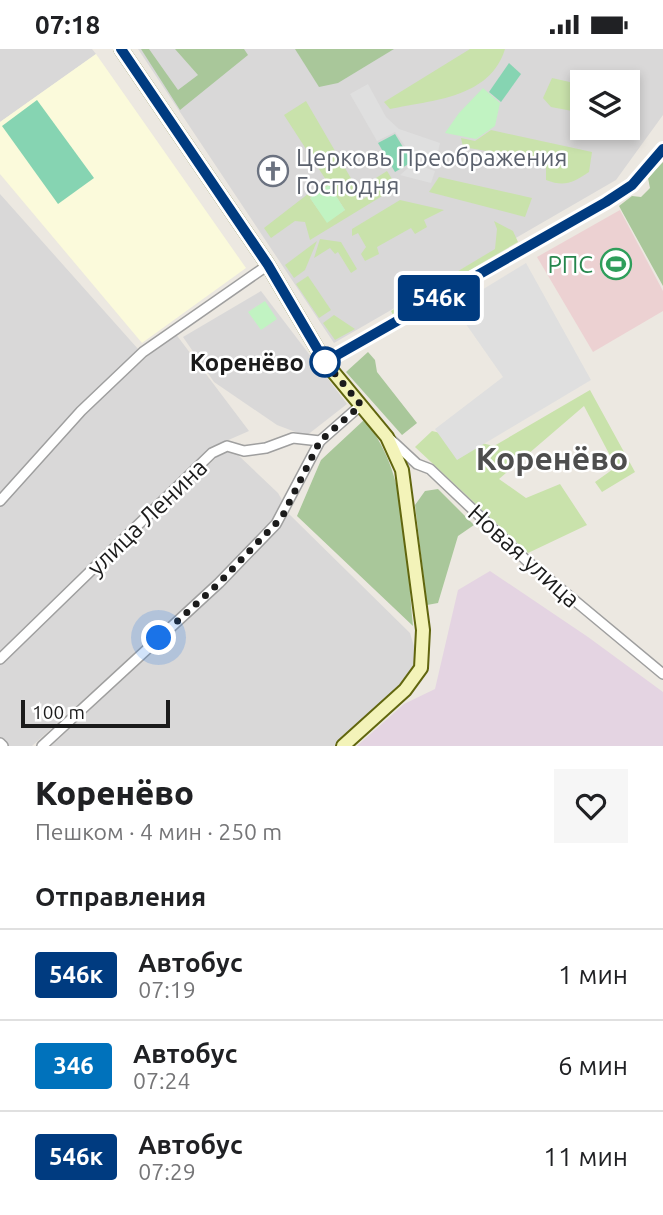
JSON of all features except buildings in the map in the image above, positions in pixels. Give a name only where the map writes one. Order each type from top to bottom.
[{"type":"main road","name":"Новая улица","points":[[121,49],[268,265],[325,362],[387,437],[402,470],[423,630],[421,668],[405,690],[343,746]]},
{"type":"street","points":[[325,362],[606,202],[632,185],[663,149]]},
{"type":"street","points":[[0,501],[81,411],[144,352],[268,265]]},
{"type":"street","points":[[42,746],[219,583],[276,524],[320,441],[361,405]]},
{"type":"street","name":"Новая улица","points":[[387,437],[417,464],[430,469],[526,560],[663,674]]},
{"type":"street","name":"улица Ленина","points":[[0,659],[212,453],[228,446],[244,451],[266,448],[293,438],[320,441]]},
{"type":"street","points":[[402,470],[406,464],[417,464]]},
{"type":"shaded area","points":[[0,49],[92,49],[96,54],[0,122]]},
{"type":"shaded area","points":[[138,49],[663,49],[663,115],[616,180],[334,343]]},
{"type":"shaded area","points":[[96,54],[246,268],[142,343],[0,174],[0,122]]},
{"type":"shaded area","points":[[368,84],[386,117],[399,129],[440,143],[437,156],[430,155],[426,168],[435,171],[431,183],[400,175],[416,161],[395,132],[377,141],[350,94]]},
{"type":"shaded area","points":[[0,194],[138,349],[82,404],[0,500]]},
{"type":"shaded area","points":[[620,210],[663,291],[663,311],[593,352],[537,257]]},
{"type":"shaded area","points":[[526,263],[591,380],[457,460],[435,429],[503,377],[454,307]]},
{"type":"shaded area","points":[[261,291],[347,404],[306,436],[277,425],[214,382],[183,337]]},
{"type":"shaded area","points":[[175,333],[249,431],[217,445],[0,654],[0,505],[84,410]]},
{"type":"shaded area","points":[[224,450],[237,454],[278,493],[286,507],[242,556],[32,746],[6,746],[0,739],[0,665]]},
{"type":"shaded area","points":[[289,514],[410,633],[417,656],[413,668],[399,689],[334,746],[51,746],[207,601]]},
{"type":"shaded area","points":[[490,571],[663,692],[663,746],[357,746],[404,704],[435,689],[458,590]]},
{"type":"green space","points":[[141,49],[149,49],[178,90],[198,75],[175,49],[244,49],[248,55],[180,110]]},
{"type":"green space","points":[[295,49],[394,49],[338,83],[319,87]]},
{"type":"green space","points":[[470,49],[505,49],[498,65],[487,78],[458,94],[390,109],[384,102]]},
{"type":"green space","points":[[509,63],[521,74],[501,102],[489,92]]},
{"type":"green space","points":[[552,78],[570,82],[570,111],[551,107],[543,98]]},
{"type":"green space","points":[[483,88],[500,103],[495,126],[476,139],[445,133],[459,113]]},
{"type":"green space","points":[[37,100],[94,178],[58,204],[2,126]]},
{"type":"green space","points":[[306,101],[363,199],[381,188],[376,178],[387,171],[397,187],[310,240],[305,222],[295,221],[271,238],[264,228],[326,180],[284,115]],"holes":[[[329,185],[345,210],[327,222],[310,198]]]},
{"type":"green space","points":[[491,130],[592,152],[589,172],[573,181],[558,183],[546,180],[546,161],[463,147],[461,138],[475,141]]},
{"type":"green space","points":[[395,134],[412,162],[395,172],[378,143]]},
{"type":"green space","points":[[663,162],[663,286],[619,206],[632,196],[641,197],[650,188],[648,178]]},
{"type":"green space","points":[[439,177],[532,198],[525,217],[429,192]]},
{"type":"green space","points":[[329,185],[345,210],[327,223],[310,198]]},
{"type":"green space","points":[[400,200],[444,210],[424,220],[427,227],[415,234],[411,228],[377,247],[379,254],[365,261],[361,254],[366,247],[358,233],[352,236],[352,229]]},
{"type":"green space","points":[[494,221],[513,231],[518,242],[393,315],[391,311],[495,249],[497,229]]},
{"type":"green space","points":[[320,239],[341,242],[357,269],[351,273],[338,252],[335,254],[330,248],[314,258]]},
{"type":"green space","points":[[317,241],[305,270],[294,278],[285,265]]},
{"type":"green space","points":[[308,276],[331,310],[319,318],[296,284]]},
{"type":"green space","points":[[265,301],[277,319],[261,330],[248,312]]},
{"type":"green space","points":[[334,315],[355,329],[335,340],[323,323]]},
{"type":"green space","points":[[368,352],[375,360],[377,372],[417,423],[402,435],[346,372]]},
{"type":"green space","points":[[590,390],[635,472],[602,492],[595,482],[616,467],[584,406],[499,479],[526,498],[560,484],[587,525],[528,553],[415,447],[432,431],[494,446]]},
{"type":"green space","points":[[364,420],[379,441],[398,491],[407,546],[413,626],[297,516],[321,460]]},
{"type":"green space","points":[[438,489],[474,525],[458,536],[438,603],[427,605],[415,505],[425,491]]},
{"type":"bus line","name":"546к","points":[[121,49],[268,265],[325,362],[606,202],[632,185],[663,149]]},
{"type":"place","name":"Церковь Преображения Господня","points":[[273,171]]},
{"type":"place","name":"РПС","points":[[616,264]]},
{"type":"place","name":"Коренёво","points":[[325,362]]},
{"type":"district","name":"Коренёво","points":[[552,458]]},
{"type":"route","points":[[159,638],[219,583],[282,517],[320,441],[361,405],[325,362]]}]
